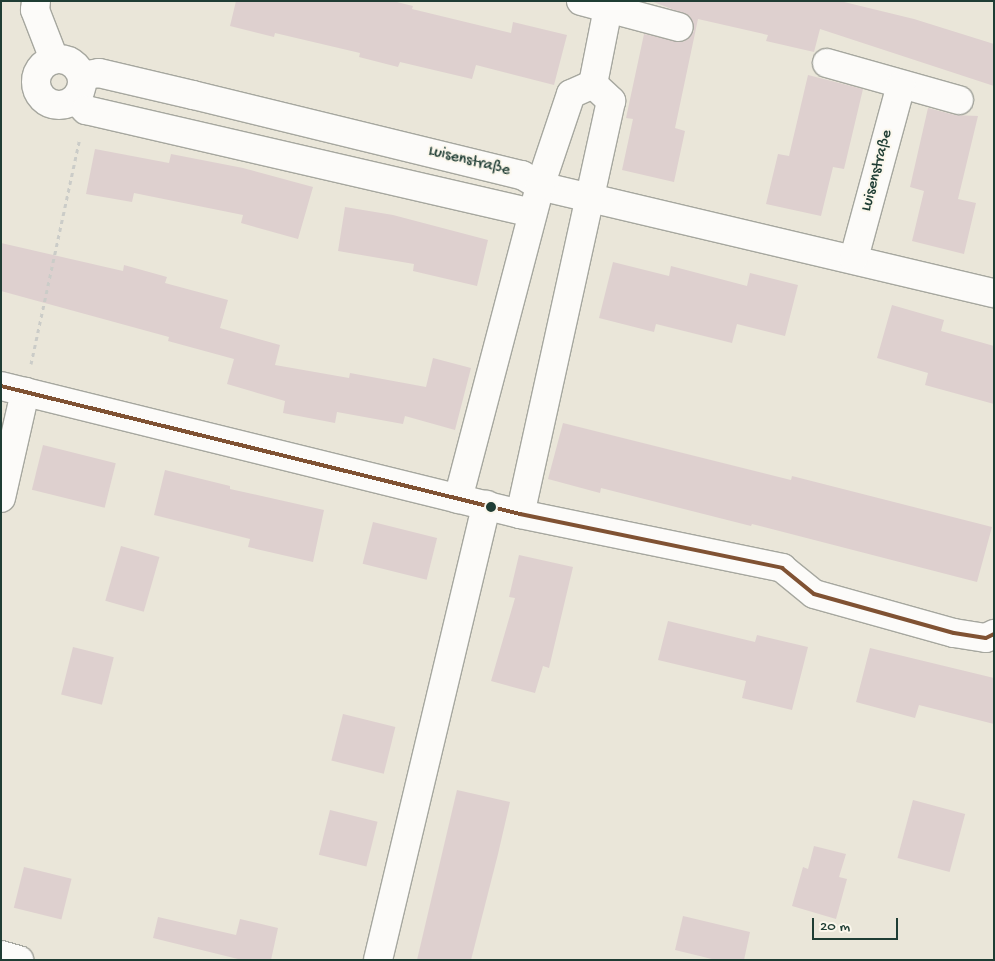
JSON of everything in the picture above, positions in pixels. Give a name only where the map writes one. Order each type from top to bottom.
[{"type":"street","points":[[36,1],[35,10],[54,59],[65,59],[76,66],[81,95]]},
{"type":"street","points":[[581,1],[679,27]]},
{"type":"street","points":[[593,84],[608,8]]},
{"type":"street","name":"Luisenstraße","points":[[54,59],[44,64],[37,72],[38,94],[55,106],[81,95],[99,73],[522,176],[540,186],[854,258],[994,293]]},
{"type":"street","points":[[827,64],[959,100]]},
{"type":"street","points":[[458,499],[540,186],[571,94],[593,84]]},
{"type":"street","points":[[520,514],[611,100],[593,84]]},
{"type":"street","name":"Luisenstraße","points":[[854,258],[901,84]]},
{"type":"street","name":"Luisenstraße","points":[[81,95],[532,213]]},
{"type":"street","points":[[1,498],[13,389],[520,514],[782,568],[814,594],[954,633],[986,638],[994,634]]},
{"type":"street","points":[[378,960],[486,505]]},
{"type":"street","points":[[1,955],[19,960]]},
{"type":"path","points":[[13,389],[81,95]]},
{"type":"building","points":[[236,1],[393,1],[413,6],[412,9],[511,33],[513,22],[567,35],[554,85],[476,65],[472,79],[400,62],[398,67],[359,57],[360,53],[275,33],[274,37],[230,26]]},
{"type":"building","points":[[651,1],[840,1],[914,19],[994,44],[994,86],[820,29],[814,52],[766,41],[768,35],[698,19],[675,128],[685,131],[674,182],[622,170],[633,119],[626,118],[644,34],[683,42],[694,31],[690,16]]},
{"type":"building","points":[[808,75],[863,89],[844,169],[833,167],[821,216],[766,204],[778,154],[789,156]]},
{"type":"building","points":[[928,108],[955,115],[978,116],[958,199],[976,203],[964,254],[912,241],[924,191],[910,187]]},
{"type":"building","points":[[95,149],[169,163],[171,154],[243,168],[313,187],[298,239],[241,223],[243,215],[134,193],[132,202],[86,194]]},
{"type":"building","points":[[345,207],[393,215],[488,240],[477,286],[413,271],[414,264],[338,251]]},
{"type":"building","points":[[1,243],[123,271],[124,265],[167,277],[165,283],[228,300],[220,328],[280,345],[275,365],[349,378],[350,373],[426,387],[433,358],[471,368],[455,430],[405,416],[403,424],[337,412],[335,423],[283,413],[285,401],[227,384],[234,359],[168,341],[169,337],[1,291]]},
{"type":"building","points":[[613,262],[669,276],[671,266],[747,286],[750,273],[798,285],[785,336],[737,324],[732,343],[656,324],[654,332],[599,318]]},
{"type":"building","points":[[892,305],[944,320],[941,331],[994,346],[994,404],[925,385],[928,373],[877,358]]},
{"type":"building","points":[[563,423],[791,480],[792,476],[992,527],[977,582],[752,524],[751,526],[601,488],[600,493],[548,479]]},
{"type":"building","points":[[43,445],[116,463],[105,508],[32,490]]},
{"type":"building","points":[[165,470],[230,486],[230,489],[324,510],[313,562],[248,547],[250,539],[154,515]]},
{"type":"building","points":[[373,522],[437,538],[427,580],[363,564]]},
{"type":"building","points":[[121,546],[159,557],[144,612],[105,601]]},
{"type":"building","points":[[519,555],[573,567],[549,668],[543,666],[535,693],[491,681],[515,598],[509,597]]},
{"type":"building","points":[[668,621],[755,642],[757,635],[808,647],[792,710],[742,698],[746,681],[658,660]]},
{"type":"building","points":[[73,647],[114,657],[102,705],[61,695]]},
{"type":"building","points":[[870,648],[994,678],[994,724],[919,705],[915,718],[856,702]]},
{"type":"building","points":[[343,714],[395,727],[384,774],[331,761]]},
{"type":"building","points":[[457,790],[510,802],[498,854],[471,960],[417,960]]},
{"type":"building","points":[[913,800],[965,814],[950,872],[897,858]]},
{"type":"building","points":[[330,810],[378,822],[366,866],[319,855]]},
{"type":"building","points":[[814,846],[846,854],[839,877],[847,879],[836,919],[792,906],[803,867],[808,869]]},
{"type":"building","points":[[24,867],[72,879],[61,920],[14,908]]},
{"type":"building","points":[[683,916],[750,932],[744,960],[716,960],[675,950]]},
{"type":"building","points":[[158,917],[236,935],[240,919],[278,928],[271,960],[242,960],[153,938]]},
{"type":"transit line","points":[[1,386],[520,514],[782,568],[814,594],[954,633],[986,638],[994,634]]}]
